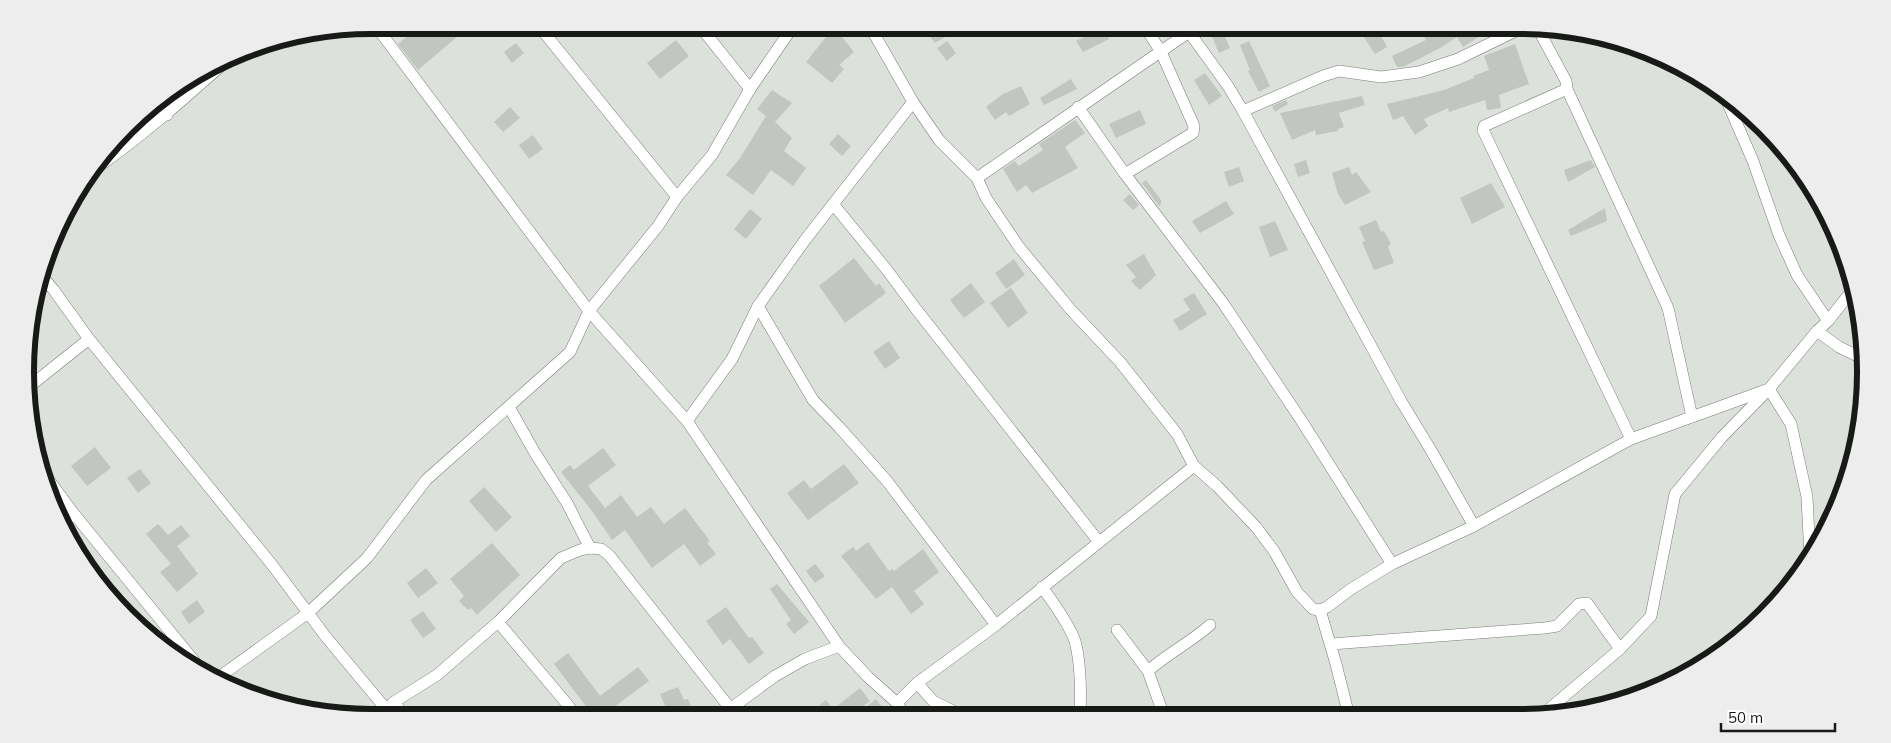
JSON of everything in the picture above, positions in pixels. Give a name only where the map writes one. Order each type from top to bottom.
[{"type":"street","points":[[382,34],[589,311],[688,421],[839,646],[901,709]]},
{"type":"street","points":[[545,34],[677,197]]},
{"type":"street","points":[[706,34],[750,89]]},
{"type":"street","points":[[223,674],[308,613],[367,558],[426,480],[570,352],[589,311],[658,226],[677,197],[712,155],[750,89],[788,34]]},
{"type":"street","points":[[874,34],[913,102],[939,140],[977,178],[986,198],[1019,247],[1071,310],[1120,362],[1176,434],[1194,466],[1217,486],[1256,527],[1274,551],[1297,592],[1313,610],[1327,607],[1351,589],[1392,564],[1474,526],[1631,439],[1768,389]]},
{"type":"street","points":[[1125,174],[1193,133],[1194,126],[1161,52],[1150,34]]},
{"type":"street","points":[[977,178],[1078,107],[1161,52],[1182,34]]},
{"type":"street","points":[[1193,34],[1243,111],[1401,401],[1474,526]]},
{"type":"street","points":[[1243,111],[1323,76],[1339,71],[1381,77],[1418,72],[1458,60],[1510,34]]},
{"type":"street","points":[[1541,34],[1566,81],[1567,89],[1668,308],[1692,417]]},
{"type":"street","points":[[111,158],[167,115],[212,74]]},
{"type":"street","points":[[1567,89],[1484,126],[1483,130],[1631,439]]},
{"type":"street","points":[[688,421],[732,359],[758,306],[805,240],[913,102]]},
{"type":"street","points":[[1078,107],[1125,174],[1224,303],[1392,564]]},
{"type":"street","points":[[162,108],[167,115]]},
{"type":"street","points":[[1730,108],[1753,161],[1797,276],[1816,300],[1828,321]]},
{"type":"street","points":[[833,204],[882,263],[1099,542]]},
{"type":"street","points":[[46,281],[385,709]]},
{"type":"street","points":[[1550,708],[1620,649],[1652,613],[1675,494],[1722,437],[1768,389],[1848,295]]},
{"type":"street","points":[[758,306],[813,400],[887,481],[996,625]]},
{"type":"street","points":[[1817,331],[1839,347],[1857,356]]},
{"type":"street","points":[[34,383],[90,339]]},
{"type":"street","points":[[1768,389],[1791,424],[1807,497],[1809,544]]},
{"type":"street","points":[[509,407],[535,453],[568,503],[590,548]]},
{"type":"street","points":[[897,703],[917,683],[996,625],[1194,466]]},
{"type":"street","points":[[55,488],[190,656]]},
{"type":"street","points":[[68,519],[74,514]]},
{"type":"street","points":[[387,709],[437,675],[498,622],[561,558],[590,548],[601,549],[609,554],[731,709]]},
{"type":"street","points":[[1042,587],[1054,603],[1074,640],[1079,676],[1080,709]]},
{"type":"street","points":[[1331,644],[1557,626],[1583,602],[1587,603],[1620,649]]},
{"type":"street","points":[[1320,610],[1348,709]]},
{"type":"street","points":[[498,622],[569,709]]},
{"type":"street","points":[[1148,671],[1162,658],[1210,625]]},
{"type":"street","points":[[1118,630],[1148,671],[1162,709]]},
{"type":"street","points":[[738,709],[775,676],[805,659],[839,646]]},
{"type":"street","points":[[917,683],[933,702],[949,709]]},
{"type":"building","points":[[410,34],[456,34],[458,36],[418,70],[398,44]]},
{"type":"building","points":[[828,34],[840,34],[854,52],[839,65],[844,69],[832,83],[806,62]]},
{"type":"building","points":[[928,34],[950,34],[935,43]]},
{"type":"building","points":[[1090,34],[1107,34],[1109,39],[1083,52],[1076,41]]},
{"type":"building","points":[[1211,34],[1224,34],[1230,48],[1219,53]]},
{"type":"building","points":[[1362,34],[1380,34],[1387,47],[1375,54]]},
{"type":"building","points":[[1422,34],[1483,34],[1463,47],[1457,37],[1403,67],[1397,67],[1392,56],[1426,40]]},
{"type":"building","points":[[676,40],[689,56],[660,79],[647,63]]},
{"type":"building","points":[[947,41],[956,53],[947,61],[937,48]]},
{"type":"building","points":[[1249,41],[1270,86],[1259,92],[1248,71],[1250,70],[1240,45]]},
{"type":"building","points":[[516,43],[524,53],[512,63],[504,52]]},
{"type":"building","points":[[1515,44],[1529,84],[1499,95],[1501,108],[1487,110],[1485,100],[1449,112],[1448,108],[1424,119],[1428,126],[1415,135],[1403,116],[1393,120],[1387,104],[1444,90],[1474,78],[1473,76],[1489,70],[1484,56]]},
{"type":"building","points":[[1205,73],[1222,96],[1209,105],[1194,80]]},
{"type":"building","points":[[1071,79],[1077,89],[1044,105],[1040,98]]},
{"type":"building","points":[[1021,86],[1030,104],[1009,116],[1006,112],[995,120],[986,107],[1003,94]]},
{"type":"building","points":[[772,90],[792,103],[775,122],[792,138],[784,151],[806,168],[793,186],[771,170],[753,195],[726,175],[740,158],[766,116],[757,109]]},
{"type":"building","points":[[1362,96],[1365,105],[1339,113],[1344,127],[1338,129],[1338,131],[1316,135],[1315,130],[1292,140],[1280,113]]},
{"type":"building","points":[[1286,100],[1288,104],[1275,112],[1272,106]]},
{"type":"building","points":[[510,107],[520,118],[503,132],[494,122]]},
{"type":"building","points":[[1140,110],[1146,124],[1116,138],[1109,124]]},
{"type":"building","points":[[1075,120],[1085,133],[1065,147],[1078,168],[1032,193],[1026,185],[1017,192],[1003,169],[1015,161],[1019,166],[1043,150],[1039,144]]},
{"type":"building","points":[[838,134],[851,146],[842,156],[829,144]]},
{"type":"building","points":[[533,135],[543,149],[529,159],[519,145]]},
{"type":"building","points":[[1306,160],[1310,173],[1298,177],[1294,164]]},
{"type":"building","points":[[1591,160],[1595,167],[1568,182],[1564,170]]},
{"type":"building","points":[[1239,167],[1244,181],[1229,187],[1224,172]]},
{"type":"building","points":[[1349,167],[1352,175],[1356,172],[1371,192],[1345,205],[1338,194],[1332,173]]},
{"type":"building","points":[[1146,180],[1161,200],[1159,206],[1142,183]]},
{"type":"building","points":[[1491,183],[1505,207],[1472,224],[1460,198]]},
{"type":"building","points":[[1130,194],[1139,205],[1133,210],[1123,200]]},
{"type":"building","points":[[1226,201],[1234,214],[1200,233],[1192,221]]},
{"type":"building","points":[[1605,208],[1607,221],[1571,236],[1568,230]]},
{"type":"building","points":[[750,209],[762,219],[746,239],[734,229]]},
{"type":"building","points":[[1376,220],[1381,232],[1384,231],[1391,244],[1388,246],[1394,263],[1374,270],[1362,242],[1365,241],[1359,227]]},
{"type":"building","points":[[1275,221],[1288,250],[1270,257],[1259,227]]},
{"type":"building","points":[[1144,254],[1156,275],[1140,290],[1131,281],[1136,277],[1126,265]]},
{"type":"building","points":[[854,258],[876,286],[879,283],[886,293],[845,323],[819,286]]},
{"type":"building","points":[[1014,259],[1025,275],[1006,289],[995,273]]},
{"type":"building","points":[[971,283],[985,302],[964,318],[950,300]]},
{"type":"building","points":[[1011,288],[1028,313],[1008,328],[990,303]]},
{"type":"building","points":[[1194,293],[1207,314],[1180,331],[1173,320],[1190,310],[1183,299]]},
{"type":"building","points":[[889,341],[900,358],[885,369],[873,352]]},
{"type":"building","points":[[95,447],[111,468],[87,486],[71,466]]},
{"type":"building","points":[[603,448],[616,465],[588,486],[605,508],[621,495],[637,517],[651,507],[664,524],[685,508],[710,541],[707,543],[716,554],[700,566],[684,544],[652,568],[625,530],[612,540],[561,472],[570,465],[574,470]]},
{"type":"building","points":[[844,464],[859,483],[808,520],[787,493],[804,480],[811,489]]},
{"type":"building","points":[[140,469],[151,483],[138,493],[127,478]]},
{"type":"building","points":[[484,487],[512,517],[496,532],[469,501]]},
{"type":"building","points":[[158,524],[168,535],[181,525],[190,536],[177,546],[198,574],[177,592],[160,572],[171,564],[146,534]]},
{"type":"building","points":[[868,542],[889,571],[892,569],[894,571],[923,549],[939,572],[914,591],[924,604],[911,614],[892,587],[876,599],[841,556],[853,547],[856,551]]},
{"type":"building","points":[[492,543],[520,575],[477,615],[471,608],[468,610],[459,601],[464,596],[450,579]]},
{"type":"building","points":[[815,564],[825,576],[815,583],[806,571]]},
{"type":"building","points":[[426,568],[438,583],[418,598],[407,583]]},
{"type":"building","points":[[777,584],[809,622],[794,634],[786,624],[791,620],[770,589]]},
{"type":"building","points":[[197,600],[205,612],[189,624],[181,612]]},
{"type":"building","points":[[726,607],[749,638],[752,637],[764,653],[749,664],[730,639],[723,645],[706,621]]},
{"type":"building","points":[[423,611],[436,629],[423,638],[410,620]]},
{"type":"building","points":[[568,653],[600,696],[638,667],[649,681],[612,709],[588,709],[554,664]]},
{"type":"building","points":[[678,687],[684,700],[688,699],[692,709],[664,709],[666,708],[660,694]]},
{"type":"building","points":[[860,688],[870,701],[859,709],[833,709]]},
{"type":"building","points":[[876,699],[884,709],[866,709]]},
{"type":"building","points":[[826,700],[833,709],[815,709]]}]
